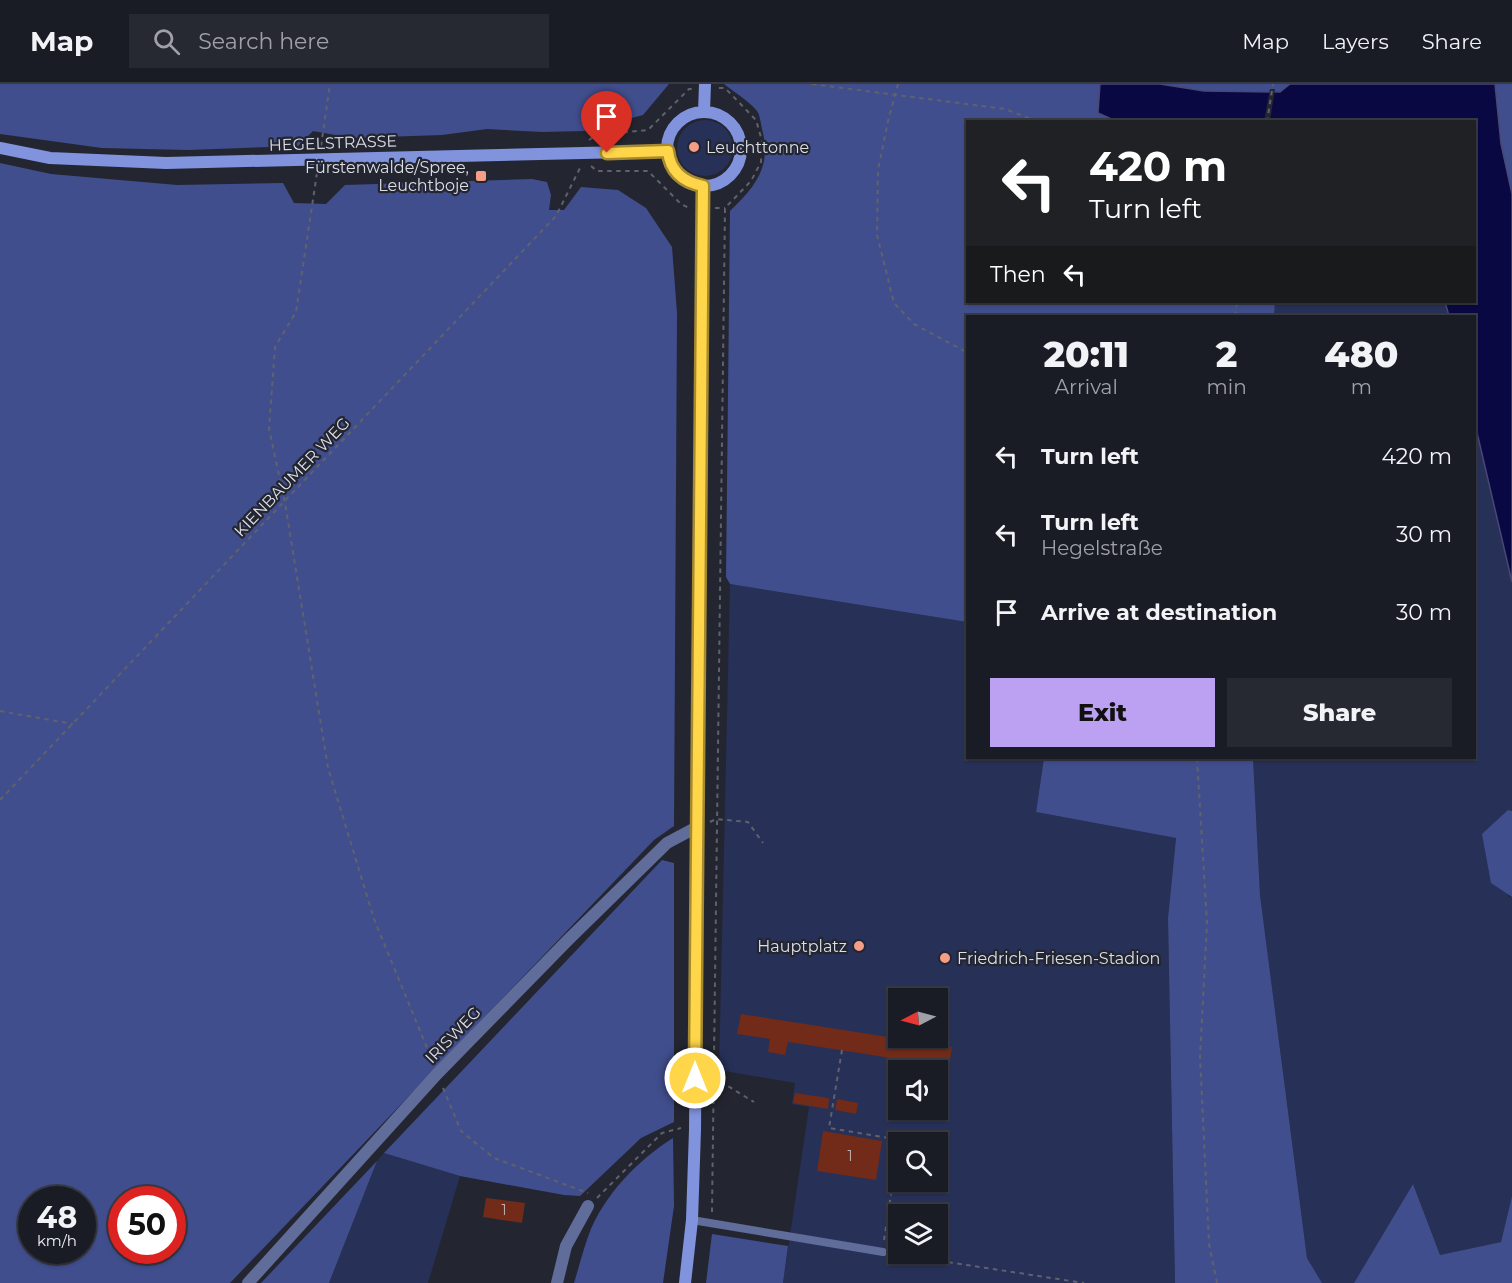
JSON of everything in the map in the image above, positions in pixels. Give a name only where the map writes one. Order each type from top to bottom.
[{"type":"main road","points":[[704,112],[705,86]]},
{"type":"main road","points":[[704,112],[720,115],[731,123],[738,133],[741,158],[727,179],[703,186],[691,184],[681,178],[673,169],[668,151],[670,135],[676,125],[685,117],[704,112]]},
{"type":"main road","name":"HEGELSTRASSE","points":[[0,148],[50,158],[154,163],[318,160],[589,160],[668,151]]},
{"type":"main road","points":[[685,1283],[692,1220],[695,1124],[703,186]]},
{"type":"street","name":"IRISWEG","points":[[248,1283],[437,1074],[568,940],[667,843],[696,827]]},
{"type":"street","points":[[557,1283],[566,1246],[588,1199]]},
{"type":"lane","points":[[692,1220],[883,1252]]},
{"type":"path","points":[[330,84],[296,312],[275,348],[269,429],[285,502],[328,768],[374,919],[461,1131],[494,1158],[588,1199],[662,1133],[695,1124],[712,1124]]},
{"type":"path","points":[[812,84],[1005,109],[1034,120]]},
{"type":"path","points":[[898,84],[878,170],[877,235],[894,303],[914,324],[966,352]]},
{"type":"path","points":[[1267,120],[1273,84]]},
{"type":"path","points":[[712,1223],[724,208],[751,181],[761,162],[762,141],[756,120],[725,88],[705,86],[689,89],[648,130],[596,135],[589,139],[589,160],[597,171],[648,171],[686,208],[724,208]]},
{"type":"path","name":"KIENBAUMER WEG","points":[[0,801],[556,216],[580,168],[589,160]]},
{"type":"path","points":[[0,711],[74,724]]},
{"type":"path","points":[[1197,759],[1207,922],[1201,1069],[1209,1244],[1217,1283]]},
{"type":"path","points":[[696,827],[717,819],[748,822],[763,843]]},
{"type":"path","points":[[842,1050],[829,1128],[888,1138]]},
{"type":"path","points":[[713,1077],[754,1102]]},
{"type":"path","points":[[892,1192],[883,1252],[1084,1283]]},
{"type":"shaded area","points":[[0,84],[669,84],[643,115],[584,131],[542,132],[487,129],[442,135],[352,138],[313,131],[298,146],[188,150],[102,148],[0,134]]},
{"type":"shaded area","points":[[724,84],[1100,84],[1098,113],[1116,120],[966,120],[966,303],[1275,303],[1274,315],[966,315],[966,622],[730,584],[726,577],[730,211],[754,184],[760,174],[765,154],[765,142],[758,113]]},
{"type":"shaded area","points":[[1100,84],[1160,84],[1204,91],[1280,92],[1290,84],[1495,84],[1501,144],[1512,194],[1512,582],[1476,428],[1476,315],[1449,315],[1445,303],[1476,303],[1476,120],[1114,120],[1098,113]]},
{"type":"shaded area","points":[[1160,84],[1290,84],[1281,92],[1204,91]]},
{"type":"shaded area","points":[[1495,84],[1512,84],[1512,194],[1501,144]]},
{"type":"shaded area","points":[[700,120],[710,120],[725,128],[731,137],[733,148],[731,159],[725,168],[710,176],[700,176],[689,171],[682,164],[677,153],[677,143],[682,132],[689,125]]},
{"type":"shaded area","points":[[0,163],[51,174],[177,185],[283,183],[294,203],[326,204],[345,185],[532,179],[547,182],[551,195],[549,210],[564,210],[581,187],[618,190],[646,208],[672,247],[677,313],[674,826],[654,840],[230,1283],[0,1283]]},
{"type":"shaded area","points":[[1275,303],[1445,303],[1449,315],[1274,315]]},
{"type":"shaded area","points":[[1476,428],[1512,582],[1512,811],[1508,810],[1508,896],[1512,898],[1512,1196],[1501,1242],[1440,1255],[1413,1184],[1354,1283],[1322,1283],[1307,1258],[1260,895],[1253,759],[1476,759]]},
{"type":"shaded area","name":"Friedrich-Friesen-Stadion","points":[[730,584],[966,622],[966,759],[1044,759],[1036,812],[1176,838],[1168,918],[1175,1283],[783,1283],[809,1107],[792,1104],[795,1083],[719,1070]]},
{"type":"shaded area","points":[[1044,759],[1253,759],[1260,895],[1307,1258],[1322,1283],[1175,1283],[1168,918],[1176,838],[1036,812]]},
{"type":"shaded area","points":[[1508,810],[1512,811],[1512,897],[1491,883],[1482,834]]},
{"type":"shaded area","points":[[662,860],[674,863],[674,1122],[641,1138],[580,1196],[460,1176],[384,1153]]},
{"type":"shaded area","points":[[673,1138],[674,1206],[663,1283],[574,1283],[595,1220],[613,1192],[647,1157]]},
{"type":"shaded area","points":[[384,1153],[460,1176],[428,1283],[329,1283],[377,1161]]},
{"type":"shaded area","points":[[377,1161],[329,1283],[261,1283]]},
{"type":"shaded area","points":[[1413,1184],[1440,1255],[1501,1242],[1512,1196],[1512,1283],[1354,1283]]},
{"type":"shaded area","points":[[712,1234],[788,1246],[783,1283],[706,1283]]},
{"type":"pier","points":[[1270,89],[1275,89],[1270,120],[1264,120]]},
{"type":"building","points":[[741,1014],[888,1037],[888,1048],[952,1047],[949,1067],[948,1060],[904,1060],[788,1042],[785,1055],[768,1052],[770,1039],[737,1034]]},
{"type":"building","points":[[795,1093],[829,1098],[828,1109],[793,1103]]},
{"type":"building","points":[[837,1099],[858,1103],[856,1114],[835,1110]]},
{"type":"building","points":[[823,1131],[882,1141],[876,1180],[817,1171]]},
{"type":"building","points":[[486,1198],[525,1203],[522,1223],[483,1217]]},
{"type":"place","name":"Leuchttonne","points":[[694,147]]},
{"type":"place","name":"Fürstenwalde/Spree, Leuchtboje","points":[[481,176]]},
{"type":"place","name":"Hauptplatz","points":[[859,946]]},
{"type":"place","name":"Friedrich-Friesen-Stadion","points":[[945,958]]},
{"type":"route","points":[[607,153],[668,151],[673,169],[681,178],[691,184],[703,186],[695,1078]]}]
